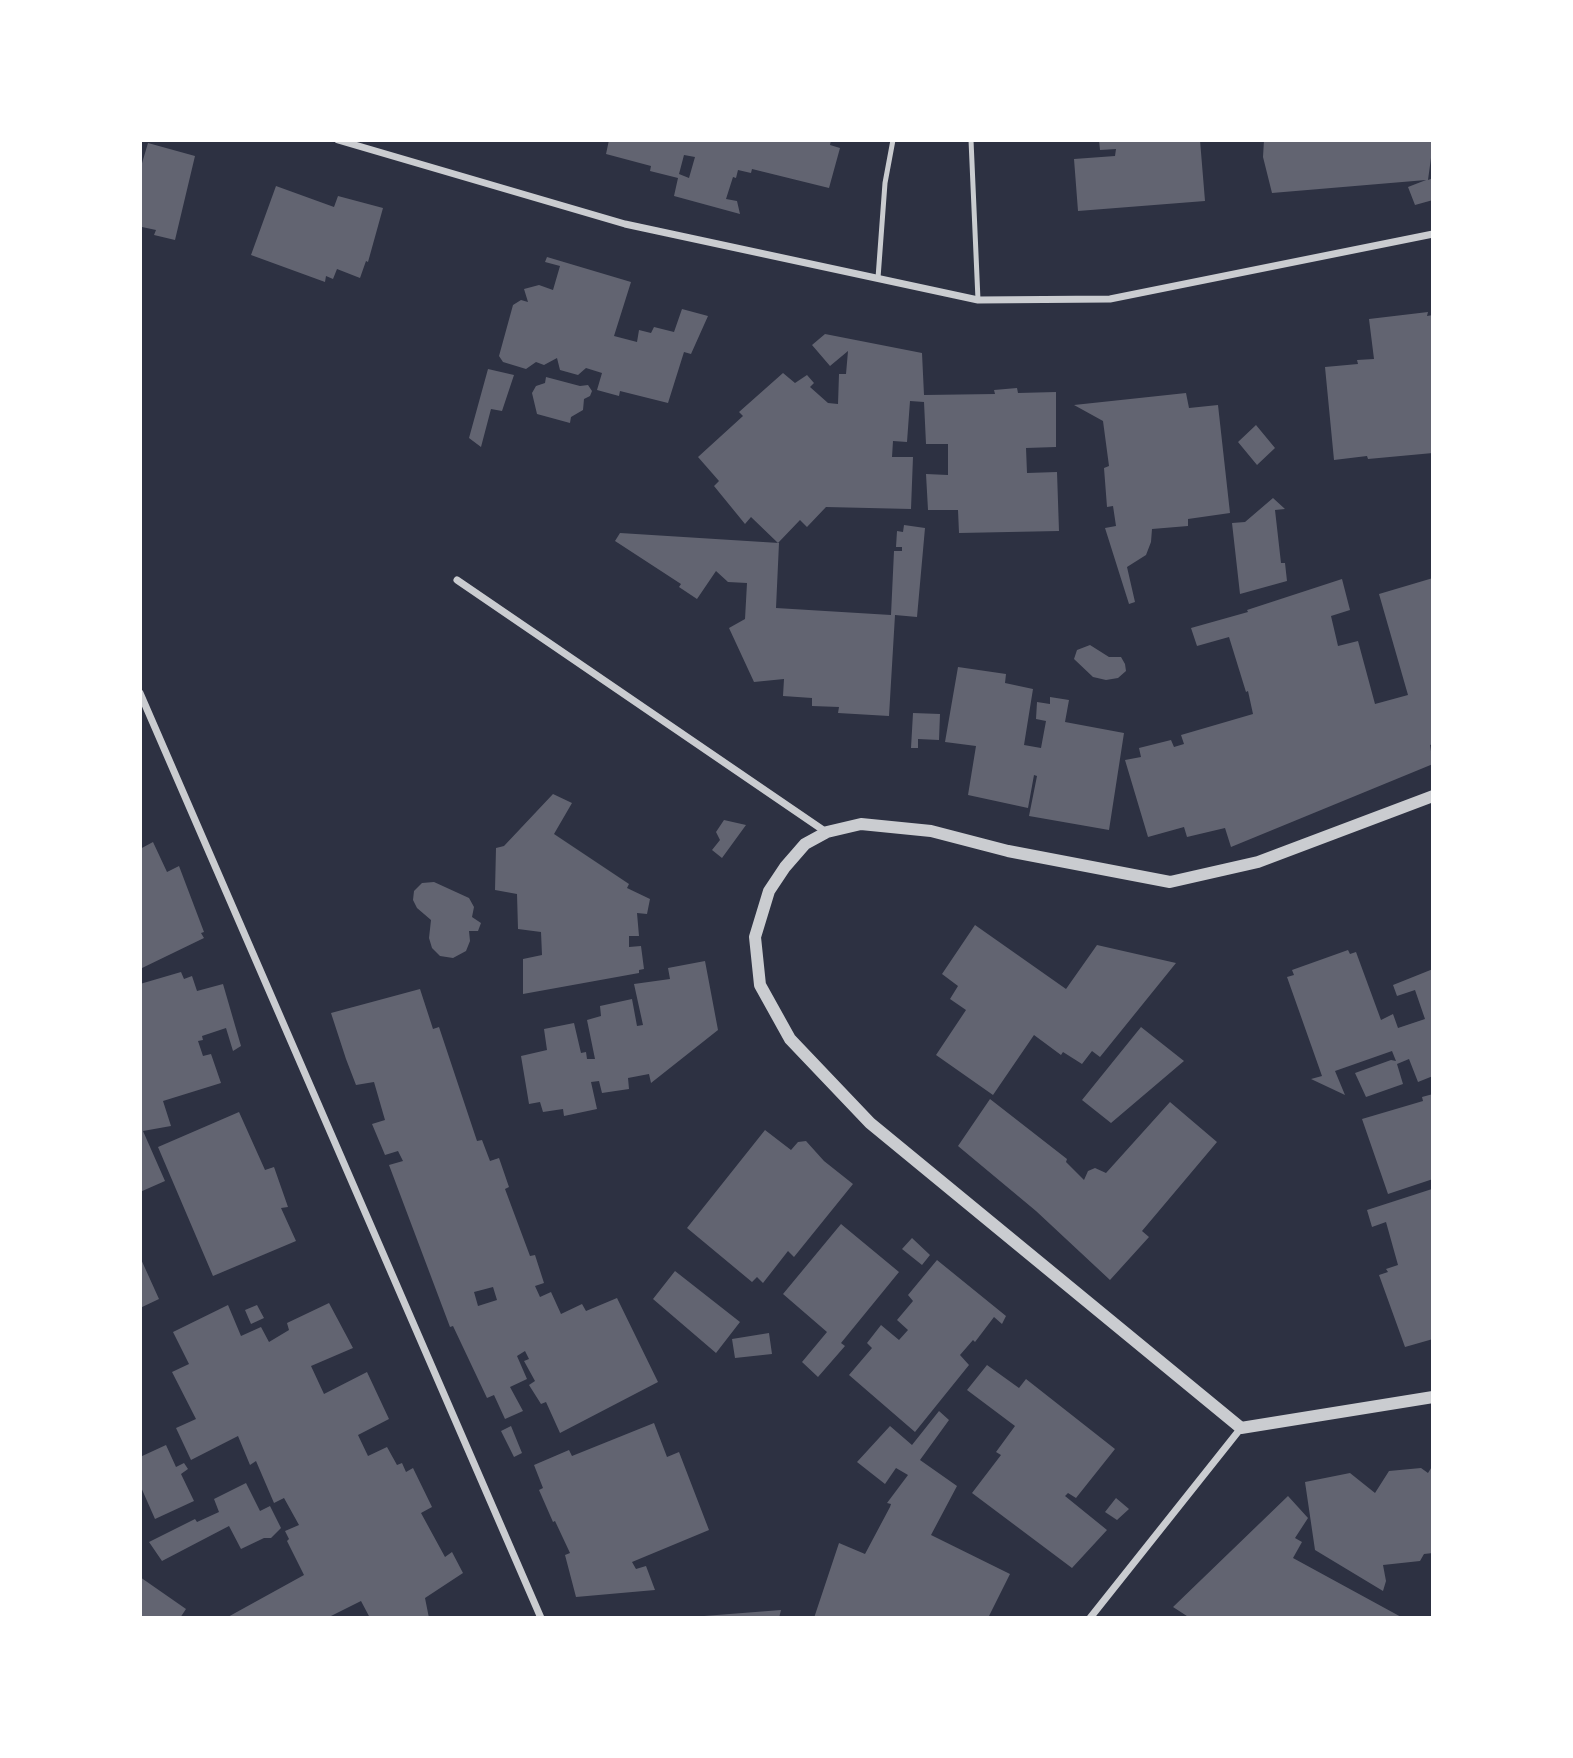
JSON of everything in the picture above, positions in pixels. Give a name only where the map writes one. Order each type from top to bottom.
[{"type":"street","points":[[338,140],[625,224],[978,300],[1110,299],[1433,234]]},
{"type":"street","points":[[457,580],[827,832]]},
{"type":"street","points":[[140,693],[541,1618]]},
{"type":"street","points":[[1241,1428],[870,1123],[790,1039],[760,985],[755,937],[769,891],[805,844],[827,832],[861,824],[931,831],[1008,851],[1170,882],[1258,862],[1433,796]]},
{"type":"street","points":[[1090,1618],[1241,1428],[1433,1397]]},
{"type":"lane","points":[[878,278],[885,183],[893,140]]},
{"type":"lane","points":[[971,140],[978,300]]},
{"type":"building","points":[[609,140],[831,140],[830,145],[840,148],[829,188],[752,169],[751,173],[738,170],[726,199],[737,201],[740,214],[674,196],[678,178],[650,171],[651,166],[606,154]],"holes":[[[684,155],[695,157],[689,178],[679,174]]]},
{"type":"building","points":[[1099,140],[1200,140],[1205,201],[1078,211],[1074,159],[1115,156],[1116,149],[1100,150]]},
{"type":"building","points":[[1264,140],[1433,140],[1433,159],[1431,158],[1428,180],[1433,178],[1433,200],[1415,205],[1408,187],[1426,180],[1272,193],[1263,157]]},
{"type":"building","points":[[148,143],[195,156],[175,240],[154,235],[156,230],[142,227],[140,170]]},
{"type":"building","points":[[276,186],[334,207],[338,196],[383,208],[368,262],[366,261],[360,278],[337,269],[333,279],[326,276],[325,282],[251,255]]},
{"type":"building","points":[[547,257],[631,282],[614,336],[637,342],[639,330],[651,333],[654,327],[674,332],[682,309],[708,316],[691,354],[684,352],[668,403],[620,391],[619,396],[597,390],[602,373],[586,368],[578,375],[560,370],[557,358],[544,365],[536,362],[526,369],[503,362],[499,356],[513,305],[521,300],[528,302],[524,289],[539,285],[553,290],[560,266],[545,262]]},
{"type":"building","points":[[1428,312],[1427,316],[1433,315],[1433,453],[1334,460],[1325,367],[1358,364],[1357,360],[1374,359],[1369,319]]},
{"type":"building","points":[[825,334],[922,353],[924,395],[995,394],[994,390],[1017,388],[1018,393],[1056,392],[1056,447],[1026,448],[1027,473],[1057,472],[1059,531],[959,533],[958,510],[928,510],[926,474],[948,475],[948,444],[926,444],[924,402],[910,401],[907,442],[893,441],[892,457],[913,457],[911,509],[826,507],[807,527],[800,520],[778,543],[751,517],[745,524],[714,486],[719,481],[698,457],[743,416],[739,412],[783,373],[795,383],[807,375],[814,383],[810,387],[828,403],[838,404],[839,374],[846,374],[848,351],[830,366],[812,345]]},
{"type":"building","points":[[488,369],[514,375],[502,411],[491,409],[481,447],[469,438]]},
{"type":"building","points":[[546,377],[580,386],[588,385],[592,391],[590,396],[584,399],[583,410],[571,417],[570,423],[537,414],[532,393],[536,386],[545,383]]},
{"type":"building","points":[[1186,393],[1189,408],[1218,405],[1230,513],[1188,519],[1188,526],[1152,529],[1146,555],[1127,567],[1135,602],[1129,604],[1105,528],[1116,526],[1113,506],[1107,507],[1104,468],[1109,466],[1103,421],[1074,405]]},
{"type":"building","points":[[1256,425],[1275,448],[1257,465],[1238,442]]},
{"type":"building","points":[[1273,498],[1285,509],[1275,510],[1281,563],[1285,563],[1287,581],[1240,594],[1232,523],[1245,522]]},
{"type":"building","points":[[904,525],[925,528],[917,617],[895,615],[889,716],[838,713],[839,707],[812,706],[812,698],[783,696],[784,679],[754,682],[729,628],[745,619],[747,583],[728,582],[716,571],[697,599],[679,587],[681,584],[615,541],[620,533],[779,543],[776,608],[891,615],[894,551],[902,551],[902,547],[896,547],[897,531],[903,532]]},
{"type":"building","points":[[1433,578],[1433,744],[1430,745],[1433,764],[1231,847],[1225,828],[1187,837],[1184,827],[1148,837],[1125,760],[1141,757],[1139,748],[1171,740],[1174,747],[1184,744],[1181,735],[1253,714],[1229,637],[1197,646],[1191,628],[1248,612],[1247,610],[1342,579],[1350,610],[1331,616],[1338,646],[1358,641],[1375,704],[1408,695],[1379,594]]},
{"type":"building","points":[[1090,645],[1109,657],[1121,657],[1126,671],[1118,678],[1106,680],[1093,677],[1074,659],[1077,650]]},
{"type":"building","points":[[958,667],[1006,674],[1005,683],[1033,689],[1024,745],[1041,748],[1046,721],[1036,719],[1037,702],[1050,704],[1050,697],[1069,700],[1065,722],[1124,733],[1109,830],[1029,816],[1037,776],[1034,775],[1028,808],[968,795],[976,746],[945,742]]},
{"type":"building","points":[[913,713],[940,714],[939,740],[918,739],[918,748],[911,748]]},
{"type":"building","points":[[553,794],[572,803],[554,834],[629,884],[627,888],[650,899],[647,914],[637,913],[639,936],[629,936],[629,947],[641,946],[644,969],[639,970],[639,973],[523,994],[523,959],[542,955],[541,932],[518,929],[517,894],[495,890],[496,848],[504,846]]},
{"type":"building","points":[[724,820],[746,825],[722,858],[712,850],[720,840],[716,832]]},
{"type":"building","points":[[153,842],[167,872],[179,866],[204,938],[140,969],[140,849]]},
{"type":"building","points":[[434,882],[469,898],[474,907],[472,917],[481,923],[478,931],[469,931],[470,941],[466,951],[453,958],[440,956],[432,948],[429,938],[431,920],[417,908],[413,900],[414,891],[422,883]]},
{"type":"building","points":[[975,925],[1066,989],[1097,945],[1176,963],[1100,1057],[1092,1051],[1082,1064],[1063,1052],[1061,1055],[1034,1035],[993,1095],[936,1055],[966,1010],[950,999],[958,986],[942,974]]},
{"type":"building","points":[[1348,950],[1350,954],[1356,952],[1381,1020],[1393,1014],[1398,1028],[1425,1019],[1415,990],[1397,996],[1393,985],[1433,969],[1433,1076],[1418,1082],[1409,1059],[1397,1064],[1403,1084],[1366,1097],[1355,1073],[1391,1060],[1396,1061],[1392,1051],[1335,1071],[1345,1095],[1311,1079],[1322,1076],[1287,977],[1294,975],[1292,970]]},
{"type":"building","points":[[705,961],[718,1030],[651,1083],[649,1074],[628,1078],[629,1089],[602,1093],[599,1081],[591,1082],[597,1109],[564,1116],[563,1109],[543,1112],[540,1102],[529,1104],[521,1056],[547,1050],[544,1029],[574,1023],[581,1053],[586,1052],[587,1059],[595,1059],[587,1020],[601,1016],[600,1006],[632,999],[637,1026],[643,1025],[634,984],[670,979],[668,968]]},
{"type":"building","points":[[181,972],[184,979],[192,976],[197,991],[223,984],[241,1046],[233,1051],[226,1028],[202,1036],[203,1040],[198,1041],[203,1056],[211,1054],[221,1083],[163,1101],[171,1126],[143,1131],[165,1181],[140,1192],[140,984]]},
{"type":"building","points":[[420,989],[433,1029],[439,1027],[477,1141],[482,1140],[490,1161],[499,1158],[509,1187],[505,1189],[530,1256],[535,1255],[544,1283],[535,1286],[540,1297],[551,1292],[561,1314],[582,1304],[586,1311],[617,1298],[658,1382],[560,1433],[546,1402],[541,1404],[529,1385],[535,1381],[524,1361],[529,1359],[525,1351],[517,1356],[527,1379],[510,1387],[523,1411],[505,1419],[494,1395],[487,1398],[453,1326],[450,1327],[389,1165],[403,1161],[398,1151],[385,1155],[372,1124],[385,1120],[374,1082],[356,1085],[331,1013]],"holes":[[[493,1287],[497,1300],[478,1306],[474,1292]]]},
{"type":"building","points":[[1141,1027],[1184,1061],[1111,1123],[1082,1100]]},
{"type":"building","points":[[1433,1094],[1433,1179],[1388,1194],[1362,1119],[1423,1101],[1422,1097]]},
{"type":"building","points":[[990,1099],[1067,1159],[1066,1162],[1084,1180],[1088,1171],[1095,1168],[1106,1173],[1170,1102],[1217,1142],[1142,1231],[1149,1237],[1110,1280],[1036,1211],[958,1146]]},
{"type":"building","points":[[239,1112],[265,1170],[274,1167],[288,1207],[281,1208],[296,1241],[213,1276],[158,1147]]},
{"type":"building","points":[[765,1130],[791,1150],[798,1142],[806,1141],[824,1161],[853,1184],[794,1257],[788,1251],[763,1283],[757,1277],[752,1282],[687,1228]]},
{"type":"building","points":[[1432,1189],[1433,1339],[1405,1347],[1379,1275],[1398,1265],[1386,1222],[1372,1227],[1367,1210]]},
{"type":"building","points":[[841,1224],[899,1272],[841,1343],[845,1346],[818,1377],[802,1362],[827,1332],[783,1294]]},
{"type":"building","points":[[912,1238],[930,1255],[922,1265],[902,1249]]},
{"type":"building","points":[[140,1257],[159,1299],[140,1308]]},
{"type":"building","points":[[937,1260],[1006,1316],[1002,1324],[994,1317],[975,1342],[973,1340],[960,1355],[969,1365],[915,1432],[849,1375],[872,1348],[867,1343],[881,1325],[899,1340],[908,1330],[897,1320],[913,1301],[908,1295]]},
{"type":"building","points":[[675,1271],[740,1322],[716,1353],[653,1299]]},
{"type":"building","points":[[329,1303],[353,1348],[311,1366],[324,1394],[367,1372],[389,1419],[358,1435],[368,1456],[387,1447],[397,1465],[402,1463],[406,1472],[413,1468],[432,1507],[421,1513],[445,1557],[452,1552],[463,1573],[425,1598],[429,1618],[370,1618],[361,1601],[327,1618],[226,1618],[304,1575],[287,1541],[289,1539],[285,1531],[299,1525],[284,1498],[274,1503],[256,1461],[250,1465],[238,1436],[191,1460],[176,1428],[196,1419],[172,1372],[189,1364],[173,1332],[228,1305],[241,1336],[261,1327],[269,1342],[289,1330],[287,1323]]},
{"type":"building","points":[[257,1305],[264,1318],[251,1324],[245,1310]]},
{"type":"building","points":[[769,1333],[772,1354],[735,1358],[732,1339]]},
{"type":"building","points":[[987,1365],[1019,1388],[1026,1379],[1115,1449],[1076,1498],[1068,1493],[1065,1496],[1107,1530],[1072,1568],[972,1493],[1001,1455],[996,1452],[1015,1426],[967,1390]]},
{"type":"building","points":[[939,1411],[949,1420],[920,1460],[957,1486],[931,1535],[1010,1574],[988,1618],[814,1618],[839,1543],[865,1554],[890,1507],[891,1504],[887,1503],[908,1475],[896,1468],[885,1484],[857,1462],[890,1426],[912,1445]]},
{"type":"building","points":[[654,1423],[667,1457],[679,1452],[709,1530],[632,1562],[636,1569],[646,1566],[655,1590],[576,1597],[565,1555],[570,1553],[539,1490],[543,1488],[534,1465],[569,1450],[572,1456]]},
{"type":"building","points":[[511,1426],[522,1453],[514,1457],[501,1431]]},
{"type":"building","points":[[166,1445],[176,1467],[184,1463],[188,1469],[181,1474],[194,1501],[155,1519],[140,1485],[140,1457]]},
{"type":"building","points":[[1433,1465],[1433,1553],[1424,1554],[1420,1561],[1383,1565],[1386,1581],[1383,1591],[1315,1550],[1305,1482],[1350,1473],[1375,1493],[1389,1471],[1421,1468],[1428,1473]]},
{"type":"building","points":[[246,1483],[260,1511],[270,1506],[281,1528],[271,1538],[264,1538],[241,1549],[229,1526],[162,1561],[149,1542],[195,1519],[197,1522],[219,1512],[214,1499]]},
{"type":"building","points":[[1288,1496],[1308,1518],[1295,1538],[1302,1542],[1293,1558],[1403,1618],[1190,1618],[1173,1607]]},
{"type":"building","points":[[1116,1498],[1129,1509],[1117,1520],[1105,1512]]},
{"type":"building","points":[[140,1577],[186,1609],[180,1618],[140,1618]]},
{"type":"building","points":[[781,1610],[779,1618],[704,1618],[704,1616]]}]
